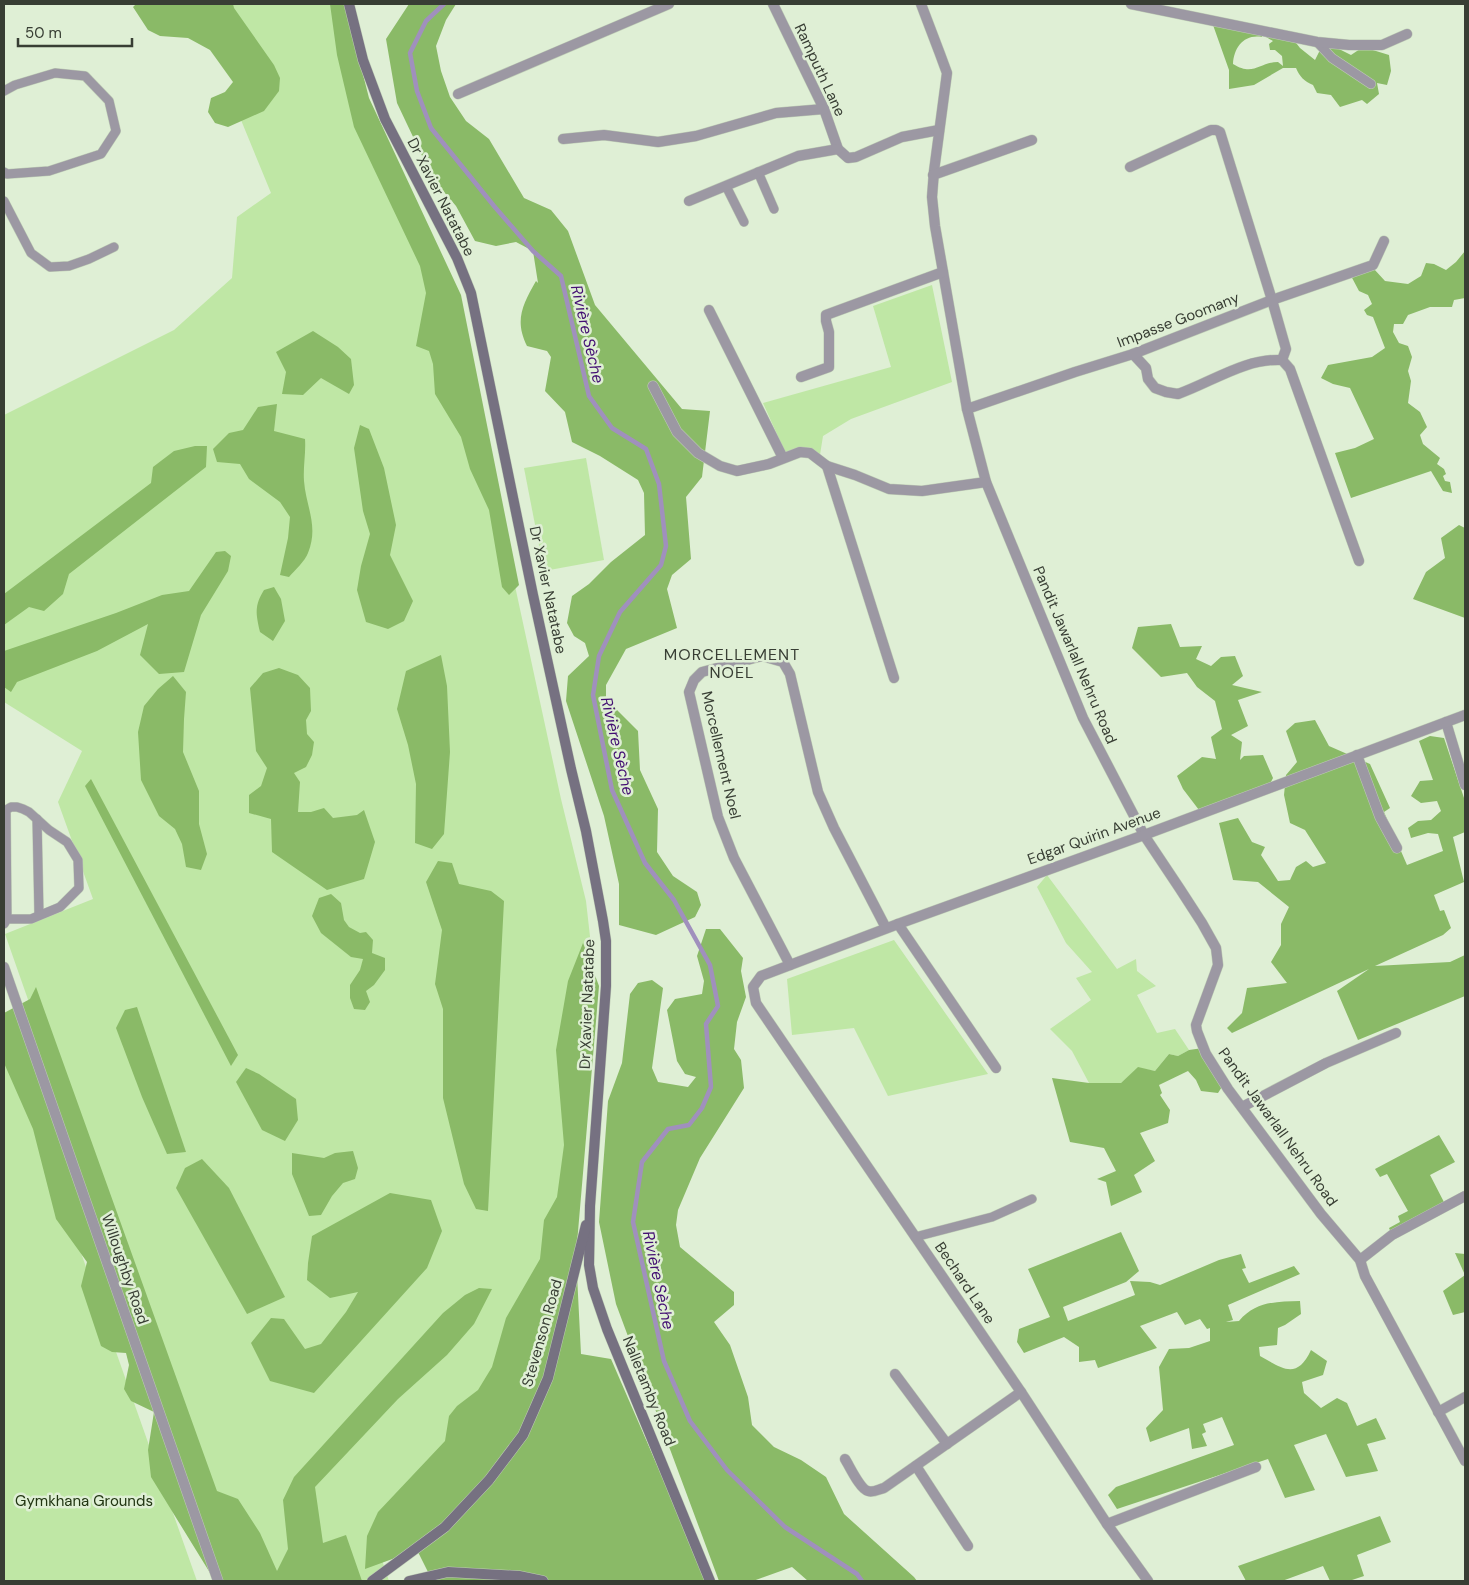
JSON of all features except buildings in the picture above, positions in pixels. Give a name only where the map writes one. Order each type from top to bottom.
[{"type":"main road","name":"Dr Xavier Natatabe","points":[[349,4],[363,60],[384,119],[457,258],[471,293],[537,614],[594,868],[606,941],[606,986],[590,1206]]},
{"type":"main road","name":"Stevenson Road","points":[[372,1581],[445,1527],[489,1480],[523,1434],[548,1378],[590,1206]]},
{"type":"main road","name":"Nalletamby Road","points":[[590,1206],[589,1265],[607,1329],[710,1581]]},
{"type":"main road","points":[[408,1581],[448,1572],[519,1576],[543,1581]]},
{"type":"street","points":[[458,94],[670,4]]},
{"type":"street","name":"Ramputh Lane","points":[[773,4],[824,109],[838,149]]},
{"type":"street","name":"Pandit Jawarlall Nehru Road","points":[[921,4],[946,73],[932,197],[934,226],[967,409],[986,482],[1083,718],[1144,835],[1180,888],[1216,948],[1218,965],[1196,1025],[1206,1054],[1228,1089],[1322,1214],[1360,1260],[1366,1276],[1465,1461]]},
{"type":"street","points":[[1131,4],[1317,42],[1349,45],[1382,45],[1407,34]]},
{"type":"street","points":[[563,139],[604,135],[658,142],[696,136],[776,113],[824,109]]},
{"type":"street","points":[[689,201],[798,156],[838,149],[848,158],[856,158],[902,137],[939,130]]},
{"type":"street","points":[[1130,167],[1211,130],[1220,132],[1286,349],[1282,360]]},
{"type":"street","points":[[934,175],[1032,140]]},
{"type":"street","name":"Impasse Goomany","points":[[967,409],[1133,354],[1272,300],[1373,265],[1384,241]]},
{"type":"street","points":[[801,377],[829,367],[829,332],[826,315],[943,272]]},
{"type":"street","points":[[709,310],[783,458]]},
{"type":"street","points":[[1133,354],[1146,368],[1148,379],[1155,388],[1178,394],[1251,363],[1270,359],[1282,360],[1290,369],[1359,561]]},
{"type":"street","points":[[653,386],[677,432],[698,453],[720,466],[737,472],[770,464],[800,452],[810,453],[827,466],[889,489],[922,491],[986,482]]},
{"type":"street","points":[[827,466],[894,678]]},
{"type":"street","name":"Morcellement Noel","points":[[790,965],[734,858],[718,817],[689,692],[694,680],[702,672],[762,656],[783,662],[790,674],[818,792],[834,828],[886,928]]},
{"type":"street","name":"Edgar Quirin Avenue","points":[[756,1003],[753,987],[761,976],[886,928],[1144,835],[1465,715]]},
{"type":"street","points":[[1446,722],[1465,785]]},
{"type":"street","points":[[1357,755],[1380,816],[1397,848]]},
{"type":"street","points":[[898,924],[996,1068]]},
{"type":"street","name":"Willoughby Road","points":[[4,967],[218,1581]]},
{"type":"street","name":"Bechard Lane","points":[[756,1003],[1021,1392],[1107,1524],[1148,1581]]},
{"type":"street","points":[[1242,1107],[1326,1063],[1396,1033]]},
{"type":"street","points":[[1360,1260],[1392,1235],[1465,1196]]},
{"type":"street","points":[[895,1374],[947,1444]]},
{"type":"street","points":[[845,1459],[862,1487],[867,1491],[873,1492],[884,1488],[1021,1392]]},
{"type":"street","points":[[1438,1412],[1465,1397]]},
{"type":"street","points":[[916,1466],[968,1546]]},
{"type":"street","points":[[1107,1524],[1256,1467]]},
{"type":"lane","points":[[1317,42],[1332,58],[1371,84]]},
{"type":"lane","points":[[4,91],[15,85],[55,72],[85,76],[109,101],[116,131],[101,154],[49,171],[7,174],[4,172]]},
{"type":"lane","points":[[758,172],[774,209]]},
{"type":"lane","points":[[726,186],[744,222]]},
{"type":"lane","points":[[4,201],[30,253],[50,267],[69,266],[114,247]]},
{"type":"lane","points":[[11,807],[17,807],[29,812],[37,819],[67,842],[78,860],[79,888],[60,907],[31,919],[5,921],[6,810],[11,807]]},
{"type":"lane","points":[[37,819],[39,916]]},
{"type":"lane","points":[[915,1237],[992,1217],[1032,1199]]},
{"type":"green space","points":[[136,4],[233,4],[274,65],[280,78],[279,91],[264,111],[228,127],[215,123],[208,112],[211,98],[225,92],[233,82],[210,50],[188,38],[160,36],[148,30],[133,7]]},
{"type":"green space","points":[[194,4],[339,4],[360,103],[452,294],[561,799],[586,901],[594,972],[559,1273],[380,1554],[389,1581],[232,1581],[5,934],[93,899],[58,802],[82,751],[4,702],[4,415],[174,330],[232,278],[237,217],[271,193],[234,103],[250,84]]},
{"type":"green space","points":[[330,4],[345,4],[369,98],[461,295],[519,585],[509,595],[502,587],[489,510],[470,469],[461,437],[435,394],[433,364],[429,351],[416,346],[426,293],[420,266],[354,127],[337,55]]},
{"type":"green space","points":[[409,4],[456,4],[446,20],[436,46],[441,71],[450,97],[466,121],[489,139],[524,198],[551,210],[568,231],[595,305],[682,409],[710,411],[702,477],[686,497],[691,559],[672,575],[667,589],[677,628],[626,649],[606,685],[606,699],[638,731],[640,770],[658,809],[657,852],[673,876],[697,892],[701,905],[695,917],[656,935],[619,925],[619,884],[604,816],[566,701],[568,676],[589,656],[585,643],[574,636],[567,623],[572,596],[589,584],[611,562],[645,535],[644,493],[638,480],[600,456],[572,442],[565,412],[545,391],[551,357],[547,351],[527,346],[521,328],[522,312],[527,297],[536,281],[538,283],[533,251],[516,242],[496,246],[475,241],[456,206],[433,179],[397,103],[386,39]]},
{"type":"green space","points":[[1213,25],[1262,33],[1262,37],[1245,40],[1238,47],[1233,64],[1240,68],[1251,69],[1278,62],[1283,66],[1282,56],[1275,50],[1270,50],[1269,44],[1273,41],[1266,37],[1267,35],[1293,39],[1300,48],[1315,60],[1320,50],[1333,46],[1351,55],[1363,47],[1389,55],[1391,71],[1387,85],[1377,83],[1379,94],[1367,104],[1362,100],[1340,107],[1331,95],[1317,93],[1313,85],[1299,74],[1296,68],[1283,68],[1254,85],[1229,89],[1229,70]]},
{"type":"green space","points":[[1465,251],[1465,298],[1454,300],[1452,307],[1430,307],[1408,315],[1403,324],[1394,324],[1393,332],[1399,343],[1408,346],[1412,357],[1408,371],[1411,381],[1408,403],[1420,412],[1427,427],[1420,435],[1423,444],[1440,458],[1437,464],[1444,469],[1446,474],[1443,476],[1445,481],[1450,482],[1452,493],[1443,491],[1431,471],[1351,498],[1335,453],[1355,448],[1374,439],[1350,388],[1333,384],[1321,378],[1328,365],[1372,357],[1385,348],[1373,317],[1367,315],[1364,310],[1372,304],[1368,295],[1359,291],[1350,274],[1374,269],[1385,281],[1408,284],[1421,276],[1426,263],[1434,264],[1446,270]]},
{"type":"green space","points":[[932,285],[952,382],[851,419],[823,436],[819,461],[785,452],[763,403],[891,367],[873,306]]},
{"type":"green space","points":[[313,331],[338,347],[351,359],[354,385],[349,394],[321,378],[303,395],[282,394],[286,372],[276,352]]},
{"type":"green space","points":[[277,404],[274,431],[305,439],[304,481],[312,525],[311,543],[307,556],[289,577],[280,575],[288,538],[290,517],[280,502],[249,479],[240,464],[217,462],[213,449],[229,433],[243,430],[258,407]]},
{"type":"green space","points":[[360,425],[369,429],[384,468],[396,525],[390,555],[413,601],[404,621],[388,629],[366,622],[357,590],[361,566],[370,534],[363,511],[354,448]]},
{"type":"green space","points":[[195,446],[207,446],[206,467],[69,574],[63,594],[44,611],[29,607],[4,625],[4,594],[151,483],[153,467],[174,451]]},
{"type":"green space","points":[[586,458],[604,560],[544,571],[524,468]]},
{"type":"green space","points":[[1459,525],[1465,528],[1465,618],[1413,599],[1426,572],[1445,558],[1441,538]]},
{"type":"green space","points":[[225,551],[231,556],[228,571],[201,615],[184,672],[159,674],[140,655],[148,624],[97,651],[17,682],[11,692],[4,687],[4,651],[116,613],[162,595],[189,591],[216,552]]},
{"type":"green space","points":[[274,587],[281,599],[285,621],[273,641],[260,632],[257,610],[264,590]]},
{"type":"green space","points":[[1171,624],[1180,647],[1202,646],[1196,659],[1211,666],[1221,657],[1235,656],[1243,676],[1232,685],[1262,692],[1238,700],[1248,726],[1231,735],[1242,742],[1240,760],[1244,756],[1263,755],[1273,778],[1265,793],[1199,810],[1183,789],[1177,776],[1202,757],[1216,759],[1211,737],[1222,729],[1215,701],[1197,687],[1187,673],[1161,677],[1132,648],[1138,627]]},
{"type":"green space","points":[[441,655],[447,686],[450,752],[444,834],[432,849],[415,843],[416,784],[408,745],[397,709],[406,671]]},
{"type":"green space","points":[[279,668],[298,675],[310,688],[311,711],[306,720],[307,734],[314,742],[312,755],[306,767],[294,773],[300,782],[298,812],[311,812],[324,808],[333,818],[357,815],[364,810],[375,842],[364,879],[327,890],[272,852],[271,819],[249,813],[249,795],[261,786],[267,768],[256,751],[250,688],[263,673]]},
{"type":"green space","points":[[173,676],[186,692],[183,752],[199,791],[199,824],[207,854],[201,870],[186,867],[182,844],[175,829],[159,816],[141,780],[138,732],[144,706],[158,689]]},
{"type":"green space","points":[[1315,720],[1329,746],[1370,764],[1390,808],[1384,812],[1407,865],[1443,851],[1438,834],[1428,833],[1411,838],[1408,828],[1418,821],[1431,820],[1441,811],[1437,801],[1421,803],[1411,796],[1420,781],[1433,780],[1419,741],[1430,736],[1444,738],[1465,801],[1465,832],[1453,837],[1464,882],[1434,895],[1440,911],[1444,910],[1451,928],[1443,935],[1375,966],[1450,962],[1465,955],[1465,996],[1358,1040],[1337,991],[1369,969],[1232,1033],[1227,1028],[1242,1013],[1247,988],[1287,983],[1271,962],[1281,945],[1281,924],[1289,907],[1258,882],[1233,880],[1219,823],[1238,818],[1252,842],[1265,847],[1261,855],[1278,881],[1290,880],[1296,867],[1306,861],[1313,867],[1326,863],[1305,830],[1290,823],[1284,795],[1286,775],[1297,762],[1286,731],[1295,723]]},
{"type":"green space","points":[[91,779],[238,1055],[231,1066],[85,786]]},
{"type":"green space","points":[[438,861],[452,863],[459,884],[491,891],[504,901],[488,1211],[476,1209],[464,1184],[443,1098],[443,1009],[435,984],[442,930],[426,882]]},
{"type":"green space","points":[[1047,875],[1117,969],[1136,959],[1137,971],[1156,986],[1137,995],[1157,1033],[1175,1029],[1189,1050],[1178,1056],[1169,1054],[1155,1071],[1138,1068],[1121,1083],[1089,1083],[1072,1051],[1050,1029],[1091,1000],[1076,978],[1092,972],[1066,943],[1037,887]]},
{"type":"green space","points":[[331,894],[341,903],[344,920],[349,927],[360,933],[366,932],[373,940],[372,953],[385,958],[385,970],[374,985],[366,991],[370,1002],[365,1010],[354,1009],[350,998],[350,985],[360,970],[363,959],[351,957],[321,933],[312,916],[319,898]]},
{"type":"green space","points":[[706,929],[720,929],[743,958],[741,971],[746,997],[737,1022],[734,1049],[741,1060],[744,1088],[700,1158],[678,1210],[676,1225],[680,1247],[734,1292],[734,1305],[714,1322],[730,1345],[748,1397],[752,1425],[774,1447],[801,1460],[826,1477],[844,1514],[917,1581],[808,1581],[792,1567],[753,1581],[719,1581],[616,1304],[599,1222],[608,1101],[622,1063],[630,994],[638,983],[652,980],[663,988],[652,1068],[658,1082],[688,1087],[696,1077],[685,1074],[677,1061],[667,1010],[675,999],[702,994],[704,981],[697,956]]},
{"type":"green space","points":[[894,940],[988,1074],[888,1096],[854,1028],[792,1035],[787,979]]},
{"type":"green space","points":[[583,943],[599,986],[576,1255],[581,1354],[611,1359],[706,1581],[412,1581],[428,1572],[417,1550],[365,1569],[367,1536],[378,1512],[445,1441],[449,1416],[457,1406],[478,1390],[492,1367],[506,1318],[540,1259],[544,1220],[557,1197],[564,1145],[556,1050],[568,981]]},
{"type":"green space","points":[[36,987],[217,1491],[238,1499],[260,1533],[277,1571],[288,1549],[283,1500],[294,1477],[443,1313],[465,1295],[479,1288],[492,1289],[474,1324],[447,1355],[398,1399],[315,1487],[323,1543],[346,1535],[362,1581],[215,1581],[151,1477],[148,1450],[154,1412],[131,1401],[124,1389],[129,1365],[126,1353],[112,1352],[101,1346],[81,1286],[87,1262],[56,1219],[33,1129],[4,1063],[4,1013],[30,999]]},
{"type":"green space","points":[[137,1007],[186,1152],[167,1154],[142,1097],[116,1028],[125,1010]]},
{"type":"green space","name":"Gymkhana Grounds","points":[[4,1035],[197,1581],[4,1581]]},
{"type":"green space","points":[[1203,1048],[1227,1079],[1218,1093],[1201,1091],[1196,1080],[1188,1071],[1159,1085],[1162,1093],[1160,1095],[1170,1110],[1168,1123],[1140,1133],[1155,1161],[1134,1175],[1142,1192],[1111,1206],[1106,1182],[1097,1179],[1116,1171],[1104,1148],[1070,1142],[1052,1078],[1089,1083],[1121,1083],[1138,1067],[1155,1071],[1169,1054],[1178,1056],[1189,1050]]},
{"type":"green space","points":[[246,1068],[259,1074],[296,1099],[298,1120],[285,1141],[262,1130],[236,1082]]},
{"type":"green space","points":[[1439,1135],[1455,1162],[1430,1175],[1446,1206],[1392,1235],[1389,1228],[1400,1222],[1398,1216],[1408,1211],[1387,1174],[1380,1177],[1375,1169]]},
{"type":"green space","points":[[353,1151],[358,1168],[355,1179],[343,1183],[332,1196],[321,1215],[309,1216],[292,1174],[292,1153],[324,1158],[335,1153]]},
{"type":"green space","points":[[202,1159],[229,1188],[285,1297],[247,1314],[176,1188],[185,1168]]},
{"type":"green space","points":[[390,1193],[431,1200],[442,1231],[427,1268],[314,1393],[270,1381],[251,1343],[271,1318],[284,1319],[305,1349],[321,1344],[346,1312],[358,1292],[330,1298],[307,1280],[312,1236]]},
{"type":"green space","points":[[1121,1232],[1139,1271],[1126,1282],[1063,1307],[1068,1321],[1135,1295],[1130,1281],[1150,1282],[1160,1285],[1219,1260],[1241,1254],[1246,1268],[1242,1269],[1249,1283],[1294,1266],[1300,1274],[1228,1305],[1233,1320],[1226,1322],[1239,1321],[1245,1314],[1266,1304],[1300,1301],[1301,1314],[1278,1328],[1277,1345],[1259,1347],[1260,1356],[1276,1365],[1289,1369],[1295,1369],[1300,1365],[1311,1350],[1327,1361],[1323,1375],[1302,1382],[1304,1393],[1321,1408],[1337,1398],[1347,1403],[1357,1426],[1376,1418],[1386,1439],[1367,1444],[1378,1471],[1346,1477],[1326,1434],[1294,1445],[1315,1490],[1285,1498],[1268,1459],[1117,1509],[1108,1495],[1116,1487],[1234,1445],[1222,1417],[1203,1424],[1206,1432],[1202,1434],[1207,1446],[1192,1449],[1189,1428],[1150,1442],[1146,1428],[1163,1410],[1159,1367],[1169,1349],[1189,1348],[1210,1341],[1210,1328],[1207,1329],[1200,1319],[1185,1325],[1177,1312],[1140,1326],[1157,1348],[1098,1368],[1095,1360],[1079,1362],[1079,1347],[1064,1337],[1024,1353],[1017,1342],[1019,1329],[1050,1317],[1028,1269]]},
{"type":"green space","points":[[1455,1253],[1465,1254],[1465,1275]]},
{"type":"green space","points":[[1465,1275],[1465,1312],[1453,1315],[1443,1291]]},
{"type":"green space","points":[[1380,1516],[1391,1542],[1357,1555],[1364,1576],[1349,1581],[1330,1581],[1323,1566],[1282,1581],[1246,1581],[1238,1566]]},
{"type":"waterway","name":"Rivière Sèche","points":[[444,4],[426,21],[410,53],[417,91],[431,128],[533,251],[561,276],[589,396],[612,428],[646,449],[659,484],[666,546],[661,565],[620,612],[599,656],[593,695],[612,790],[645,863],[674,900],[710,965],[718,1006],[706,1024],[711,1087],[702,1108],[689,1125],[668,1129],[642,1162],[633,1222],[664,1361],[690,1421],[727,1470],[785,1527],[857,1574],[862,1581]]},
{"type":"district","name":"MORCELLEMENT NOEL","points":[[732,663]]}]
